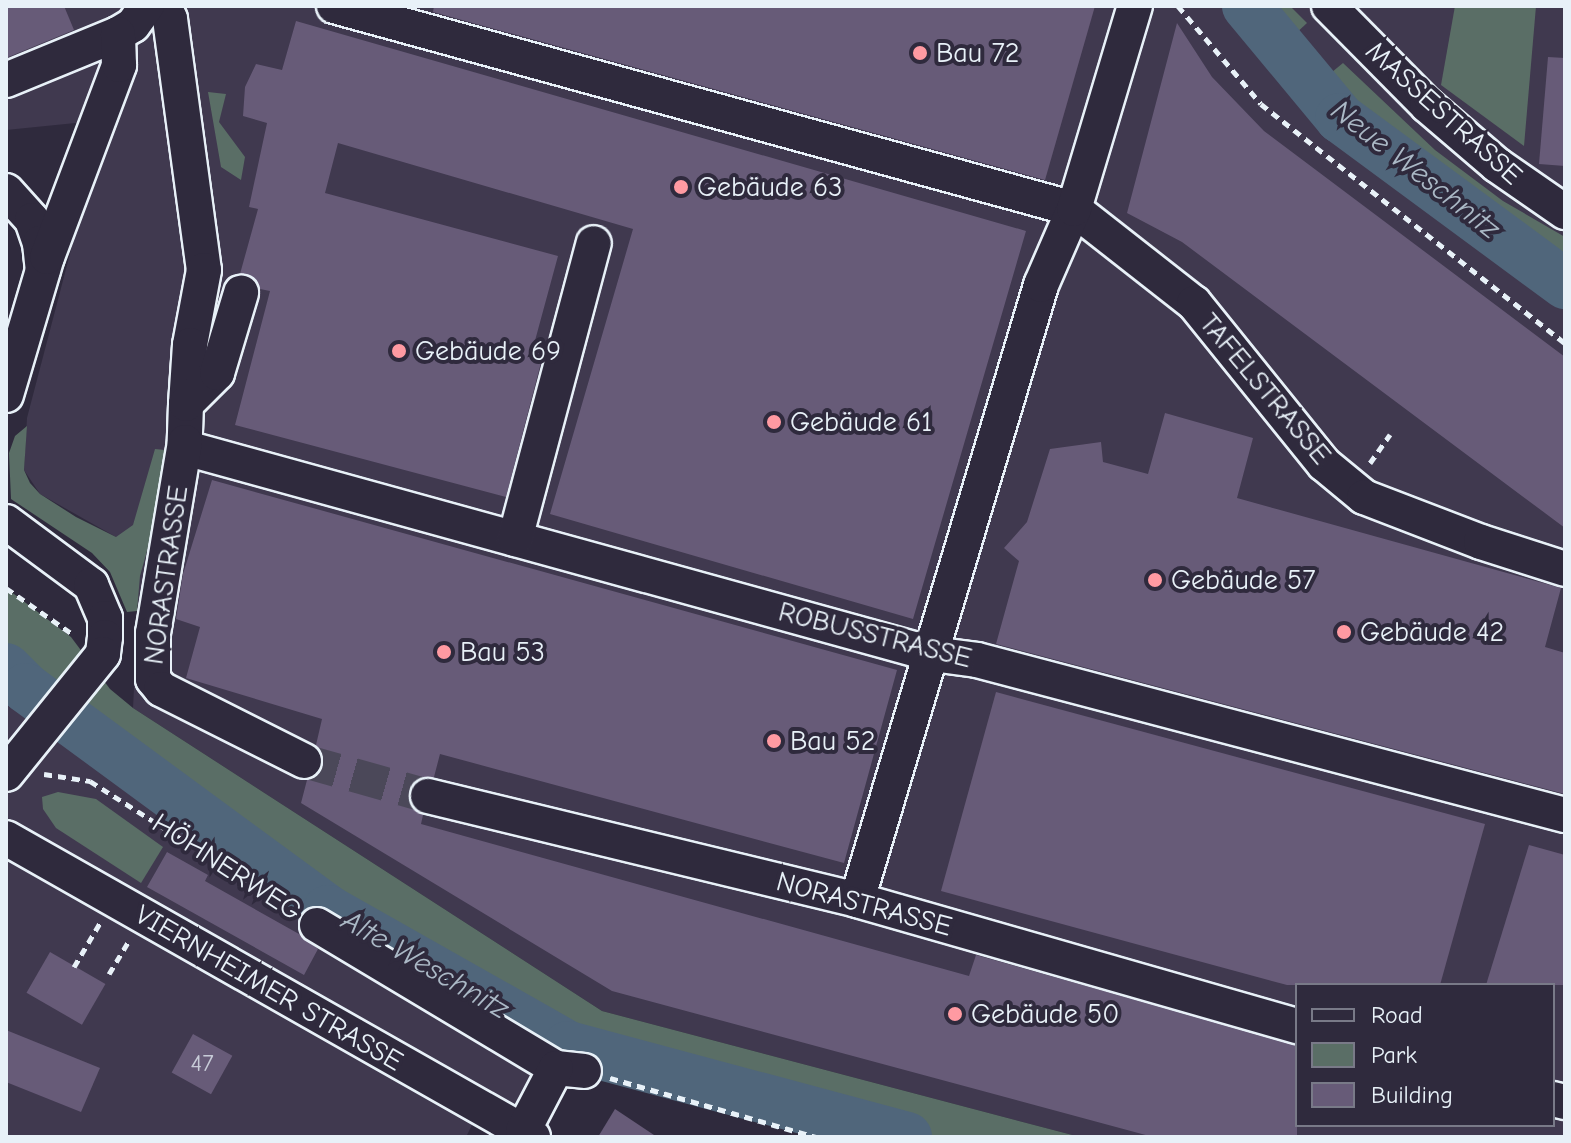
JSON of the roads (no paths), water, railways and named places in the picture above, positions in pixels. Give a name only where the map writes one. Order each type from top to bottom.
[{"type":"street","points":[[6,80],[118,34],[133,25],[147,6]]},
{"type":"street","points":[[164,6],[170,19],[204,270],[190,345],[187,444]]},
{"type":"street","points":[[334,6],[1074,209]]},
{"type":"street","points":[[857,900],[1041,285],[1074,209],[1135,6]]},
{"type":"street","name":"MASSESTRASSE","points":[[1329,6],[1427,105],[1497,165],[1565,212]]},
{"type":"street","points":[[6,395],[43,270],[119,65],[118,34]]},
{"type":"street","points":[[6,191],[32,220],[40,243],[43,270]]},
{"type":"street","name":"TAFELSTRASSE","points":[[1074,209],[1194,303],[1315,454],[1364,497],[1481,542],[1565,569]]},
{"type":"street","points":[[515,539],[594,243]]},
{"type":"street","points":[[186,404],[217,373],[241,293]]},
{"type":"street","name":"ROBUSSTRASSE","points":[[187,444],[515,539],[932,654],[977,660],[1565,815]]},
{"type":"street","name":"NORASTRASSE","points":[[187,444],[153,633],[153,679],[161,689],[304,761]]},
{"type":"street","points":[[6,522],[91,585],[105,618],[94,667],[8,772]]},
{"type":"street","name":"NORASTRASSE","points":[[428,796],[857,900],[1295,1025]]},
{"type":"street","name":"VIERNHEIMER STRASSE","points":[[6,838],[486,1126],[528,1134]]},
{"type":"street","name":"HÖHNERWEG","points":[[317,925],[570,1070],[528,1134]]},
{"type":"waterway","name":"Neue Weschnitz","points":[[1247,6],[1340,118],[1565,284]]},
{"type":"waterway","name":"Alte Weschnitz","points":[[6,668],[26,688],[328,910],[568,1046],[907,1137]]},
{"type":"tunnel","points":[[304,761],[428,796]]},
{"type":"place","name":"Bau 72","points":[[920,53]]},
{"type":"place","name":"Gebäude 63","points":[[681,187]]},
{"type":"place","name":"Gebäude 69","points":[[399,351]]},
{"type":"place","name":"Gebäude 61","points":[[774,422]]},
{"type":"place","name":"Gebäude 57","points":[[1155,580]]},
{"type":"place","name":"Gebäude 42","points":[[1344,632]]},
{"type":"place","name":"Bau 53","points":[[444,652]]},
{"type":"place","name":"Bau 52","points":[[774,741]]},
{"type":"place","name":"Gebäude 50","points":[[955,1014]]}]
